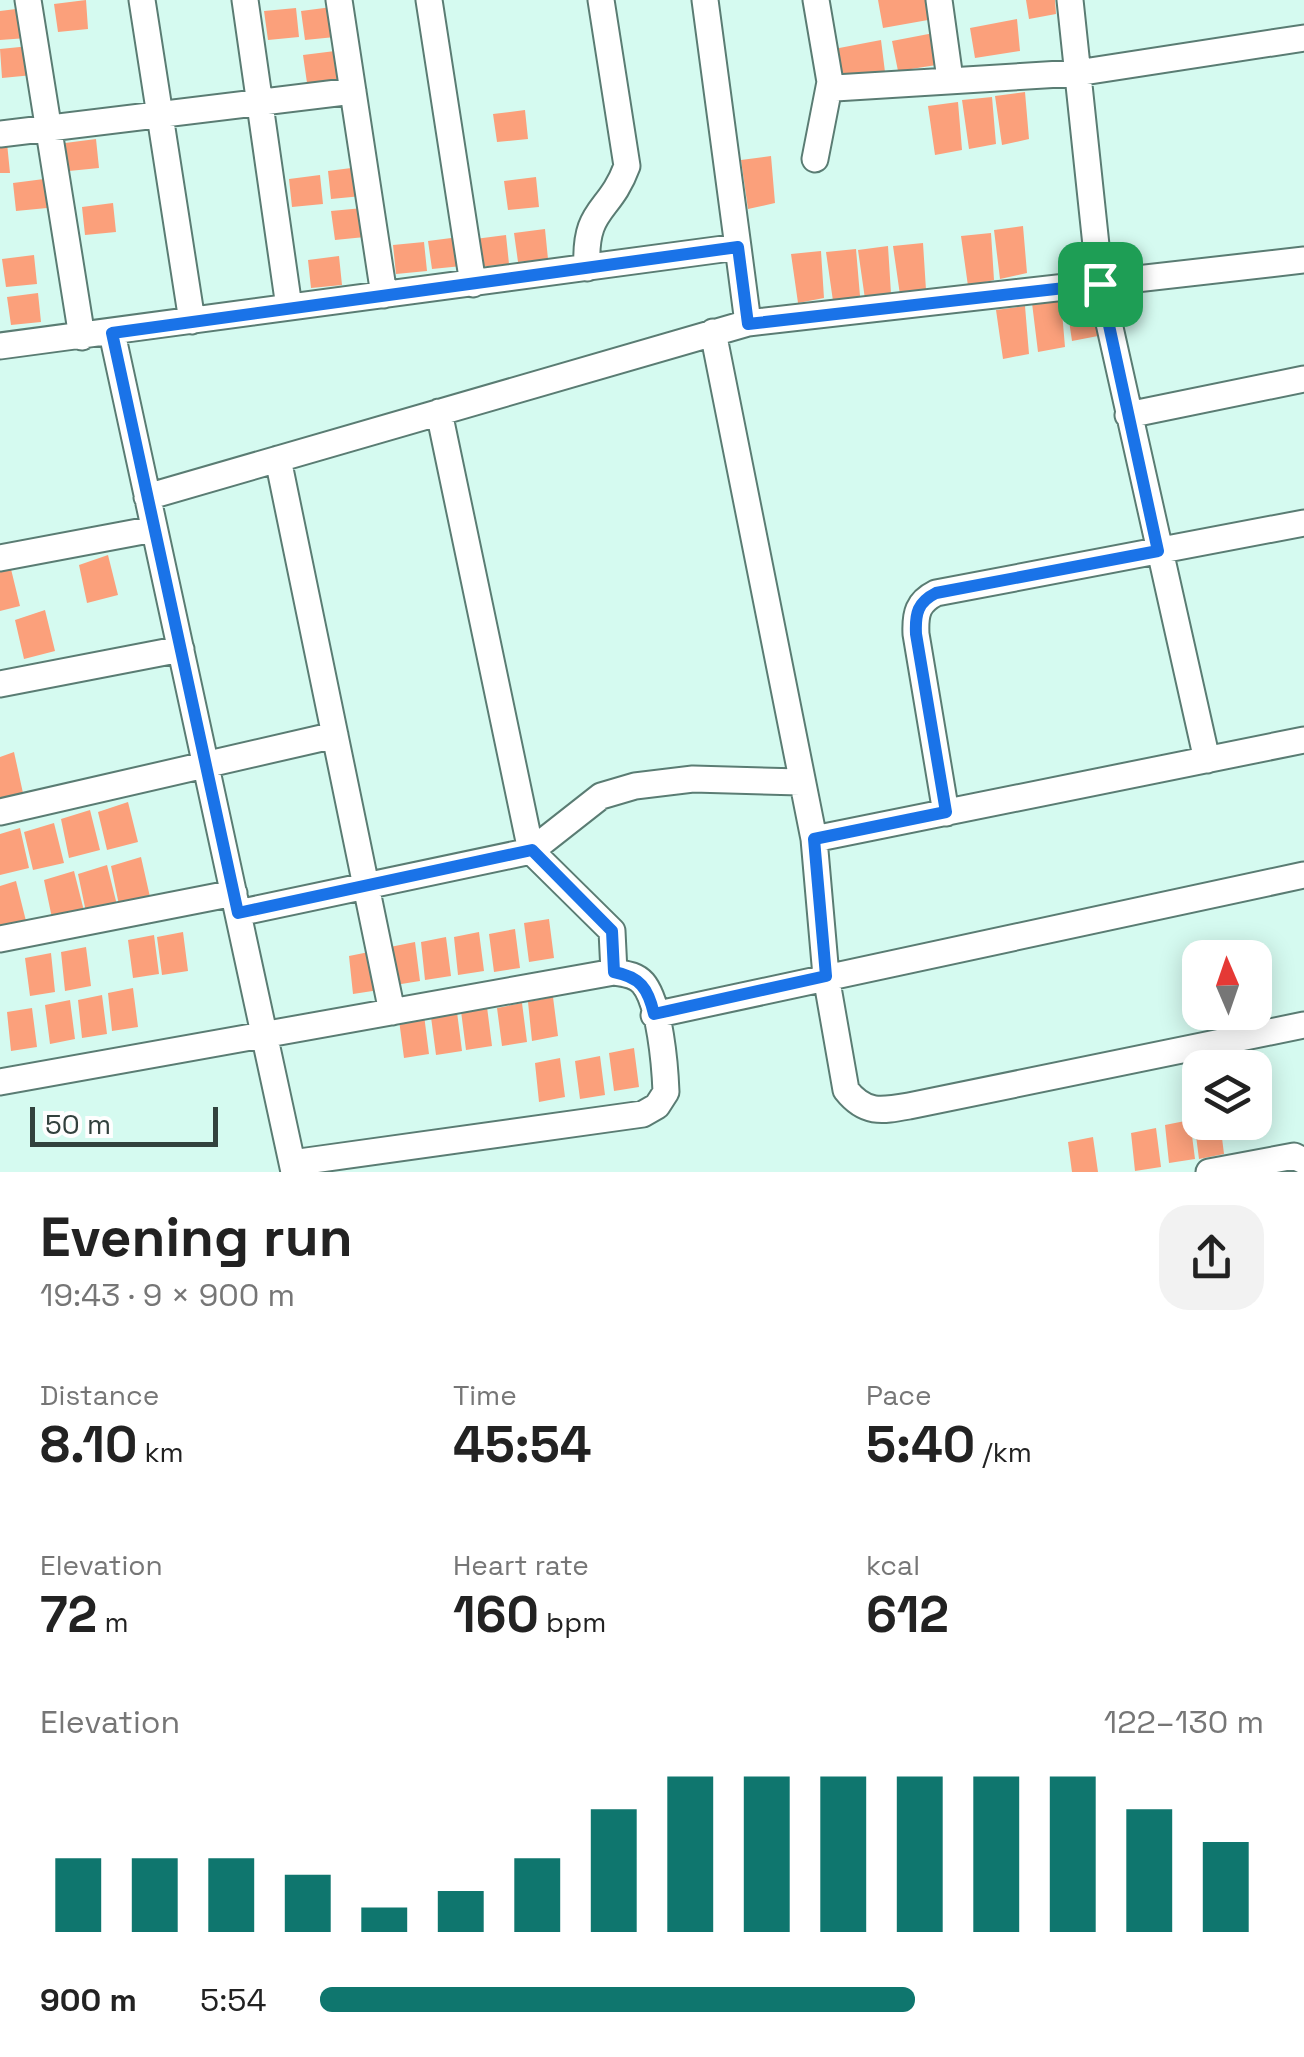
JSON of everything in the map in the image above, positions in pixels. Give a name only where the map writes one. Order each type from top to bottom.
[{"type":"street","points":[[28,0],[82,337]]},
{"type":"street","points":[[142,0],[192,322]]},
{"type":"street","points":[[245,0],[290,307]]},
{"type":"street","points":[[339,0],[384,295]]},
{"type":"street","points":[[428,0],[473,284]]},
{"type":"street","points":[[586,268],[586,237],[591,220],[620,186],[627,166],[601,0]]},
{"type":"street","points":[[705,0],[748,324]]},
{"type":"street","points":[[815,159],[830,82],[816,0]]},
{"type":"street","points":[[939,0],[950,79]]},
{"type":"street","points":[[1070,0],[1100,284],[1206,760]]},
{"type":"street","points":[[830,82],[836,88],[844,88],[1077,72],[1304,38]]},
{"type":"street","points":[[0,134],[354,91]]},
{"type":"street","points":[[0,346],[738,247]]},
{"type":"street","points":[[148,497],[748,324],[1304,260]]},
{"type":"street","points":[[713,332],[814,839],[826,976],[846,1090],[855,1101],[875,1112],[1304,1025]]},
{"type":"street","points":[[0,1082],[264,1035],[614,972],[632,975],[643,983],[654,1014],[666,1092],[657,1106],[643,1114],[292,1167],[264,1035],[236,903],[112,333]]},
{"type":"street","points":[[1128,414],[1304,379]]},
{"type":"street","points":[[438,412],[532,850],[612,931],[614,972]]},
{"type":"street","points":[[278,459],[392,1012]]},
{"type":"street","points":[[946,812],[916,634],[916,616],[922,600],[936,593],[1304,524]]},
{"type":"street","points":[[0,558],[154,528]]},
{"type":"street","points":[[0,684],[180,648]]},
{"type":"street","points":[[0,812],[335,735]]},
{"type":"street","points":[[814,839],[1304,740]]},
{"type":"street","points":[[0,939],[366,886],[532,850],[602,796],[635,786],[692,779],[800,782]]},
{"type":"street","points":[[654,1014],[1304,876]]},
{"type":"street","points":[[1209,1172],[1294,1156],[1304,1161]]},
{"type":"building","points":[[86,0],[88,29],[58,32],[54,4]]},
{"type":"building","points":[[878,0],[926,0],[928,20],[883,28]]},
{"type":"building","points":[[1026,0],[1055,0],[1056,14],[1029,19]]},
{"type":"building","points":[[332,7],[335,37],[305,40],[301,11]]},
{"type":"building","points":[[24,8],[27,38],[0,40],[0,11]]},
{"type":"building","points":[[296,8],[299,37],[268,40],[264,11]]},
{"type":"building","points":[[1017,19],[1020,51],[975,58],[970,28]]},
{"type":"building","points":[[939,32],[943,64],[898,71],[892,41]]},
{"type":"building","points":[[881,40],[885,72],[840,80],[834,49]]},
{"type":"building","points":[[30,46],[33,75],[2,78],[0,49]]},
{"type":"building","points":[[335,51],[338,80],[307,83],[303,55]]},
{"type":"building","points":[[1025,92],[1029,139],[1002,145],[995,96]]},
{"type":"building","points":[[992,97],[996,144],[969,149],[962,100]]},
{"type":"building","points":[[958,102],[962,150],[935,155],[928,106]]},
{"type":"building","points":[[525,110],[528,139],[497,142],[493,114]]},
{"type":"building","points":[[96,139],[99,168],[69,171],[65,143]]},
{"type":"building","points":[[7,143],[10,173],[0,173],[0,144]]},
{"type":"building","points":[[771,156],[775,203],[748,209],[741,160]]},
{"type":"building","points":[[359,167],[362,196],[331,199],[328,171]]},
{"type":"building","points":[[320,175],[323,204],[292,207],[289,179]]},
{"type":"building","points":[[536,177],[539,207],[508,210],[504,181]]},
{"type":"building","points":[[44,179],[47,208],[16,211],[13,183]]},
{"type":"building","points":[[113,203],[116,232],[85,235],[82,207]]},
{"type":"building","points":[[363,208],[365,237],[335,240],[331,211]]},
{"type":"building","points":[[1023,226],[1027,273],[1000,279],[994,230]]},
{"type":"building","points":[[545,229],[548,259],[518,262],[514,233]]},
{"type":"building","points":[[991,233],[994,280],[968,286],[961,236]]},
{"type":"building","points":[[506,235],[509,264],[478,267],[475,239]]},
{"type":"building","points":[[459,237],[462,266],[432,269],[428,241]]},
{"type":"building","points":[[424,242],[427,271],[396,274],[393,245]]},
{"type":"building","points":[[923,243],[926,290],[900,295],[893,246]]},
{"type":"building","points":[[888,246],[891,294],[865,299],[858,250]]},
{"type":"building","points":[[856,249],[860,296],[833,301],[826,252]]},
{"type":"building","points":[[821,251],[824,298],[798,303],[791,254]]},
{"type":"building","points":[[34,255],[37,284],[6,287],[2,259]]},
{"type":"building","points":[[339,256],[342,285],[311,288],[308,260]]},
{"type":"building","points":[[1095,289],[1098,336],[1072,341],[1065,293]]},
{"type":"building","points":[[38,293],[41,322],[11,325],[7,297]]},
{"type":"building","points":[[1061,300],[1065,347],[1038,352],[1032,303]]},
{"type":"building","points":[[1025,306],[1029,354],[1003,359],[996,310]]},
{"type":"building","points":[[108,555],[118,595],[87,603],[79,565]]},
{"type":"building","points":[[10,565],[20,606],[0,611],[0,569]]},
{"type":"building","points":[[45,610],[55,651],[24,659],[15,620]]},
{"type":"building","points":[[14,752],[23,793],[0,799],[0,757]]},
{"type":"building","points":[[128,802],[138,842],[107,850],[98,812]]},
{"type":"building","points":[[90,810],[100,850],[69,858],[61,819]]},
{"type":"building","points":[[54,823],[64,863],[33,870],[24,832]]},
{"type":"building","points":[[20,828],[29,868],[0,875],[0,834]]},
{"type":"building","points":[[141,857],[150,897],[119,905],[111,866]]},
{"type":"building","points":[[107,865],[117,905],[86,912],[78,874]]},
{"type":"building","points":[[74,871],[84,911],[52,918],[44,880]]},
{"type":"building","points":[[16,881],[26,921],[0,928],[0,886]]},
{"type":"building","points":[[549,919],[554,958],[529,962],[524,923]]},
{"type":"building","points":[[515,929],[520,968],[494,972],[489,934]]},
{"type":"building","points":[[183,932],[188,971],[162,975],[157,937]]},
{"type":"building","points":[[479,932],[484,971],[458,975],[454,937]]},
{"type":"building","points":[[154,935],[159,974],[133,978],[128,940]]},
{"type":"building","points":[[446,937],[451,976],[425,980],[421,942]]},
{"type":"building","points":[[415,942],[420,981],[395,985],[390,947]]},
{"type":"building","points":[[86,947],[91,986],[65,991],[61,952]]},
{"type":"building","points":[[374,951],[379,990],[353,994],[349,956]]},
{"type":"building","points":[[51,953],[55,992],[30,996],[25,958]]},
{"type":"building","points":[[133,988],[138,1027],[112,1031],[108,993]]},
{"type":"building","points":[[102,995],[107,1034],[82,1038],[78,1000]]},
{"type":"building","points":[[553,997],[558,1036],[532,1041],[528,1002]]},
{"type":"building","points":[[70,1000],[75,1039],[50,1044],[45,1005]]},
{"type":"building","points":[[522,1003],[527,1042],[502,1046],[497,1008]]},
{"type":"building","points":[[487,1007],[492,1046],[466,1050],[461,1011]]},
{"type":"building","points":[[32,1008],[37,1047],[11,1051],[7,1012]]},
{"type":"building","points":[[457,1012],[462,1051],[436,1055],[431,1017]]},
{"type":"building","points":[[424,1015],[429,1054],[404,1058],[399,1020]]},
{"type":"building","points":[[634,1048],[639,1087],[614,1091],[609,1053]]},
{"type":"building","points":[[600,1056],[605,1095],[580,1099],[575,1061]]},
{"type":"building","points":[[560,1058],[565,1097],[539,1102],[535,1063]]},
{"type":"building","points":[[1182,1122],[1182,1140],[1193,1140],[1195,1159],[1169,1163],[1165,1125]]},
{"type":"building","points":[[1156,1128],[1161,1167],[1135,1171],[1131,1133]]},
{"type":"building","points":[[1093,1137],[1098,1172],[1072,1172],[1068,1142]]},
{"type":"building","points":[[1197,1140],[1222,1140],[1224,1154],[1199,1159]]},
{"type":"route","points":[[738,247],[748,324],[801,314],[1100,284],[1158,551],[936,593],[922,600],[916,616],[916,634],[946,812],[814,839],[826,976],[654,1014],[643,983],[632,975],[614,972],[612,931],[532,850],[238,913],[112,333],[738,247]]}]
